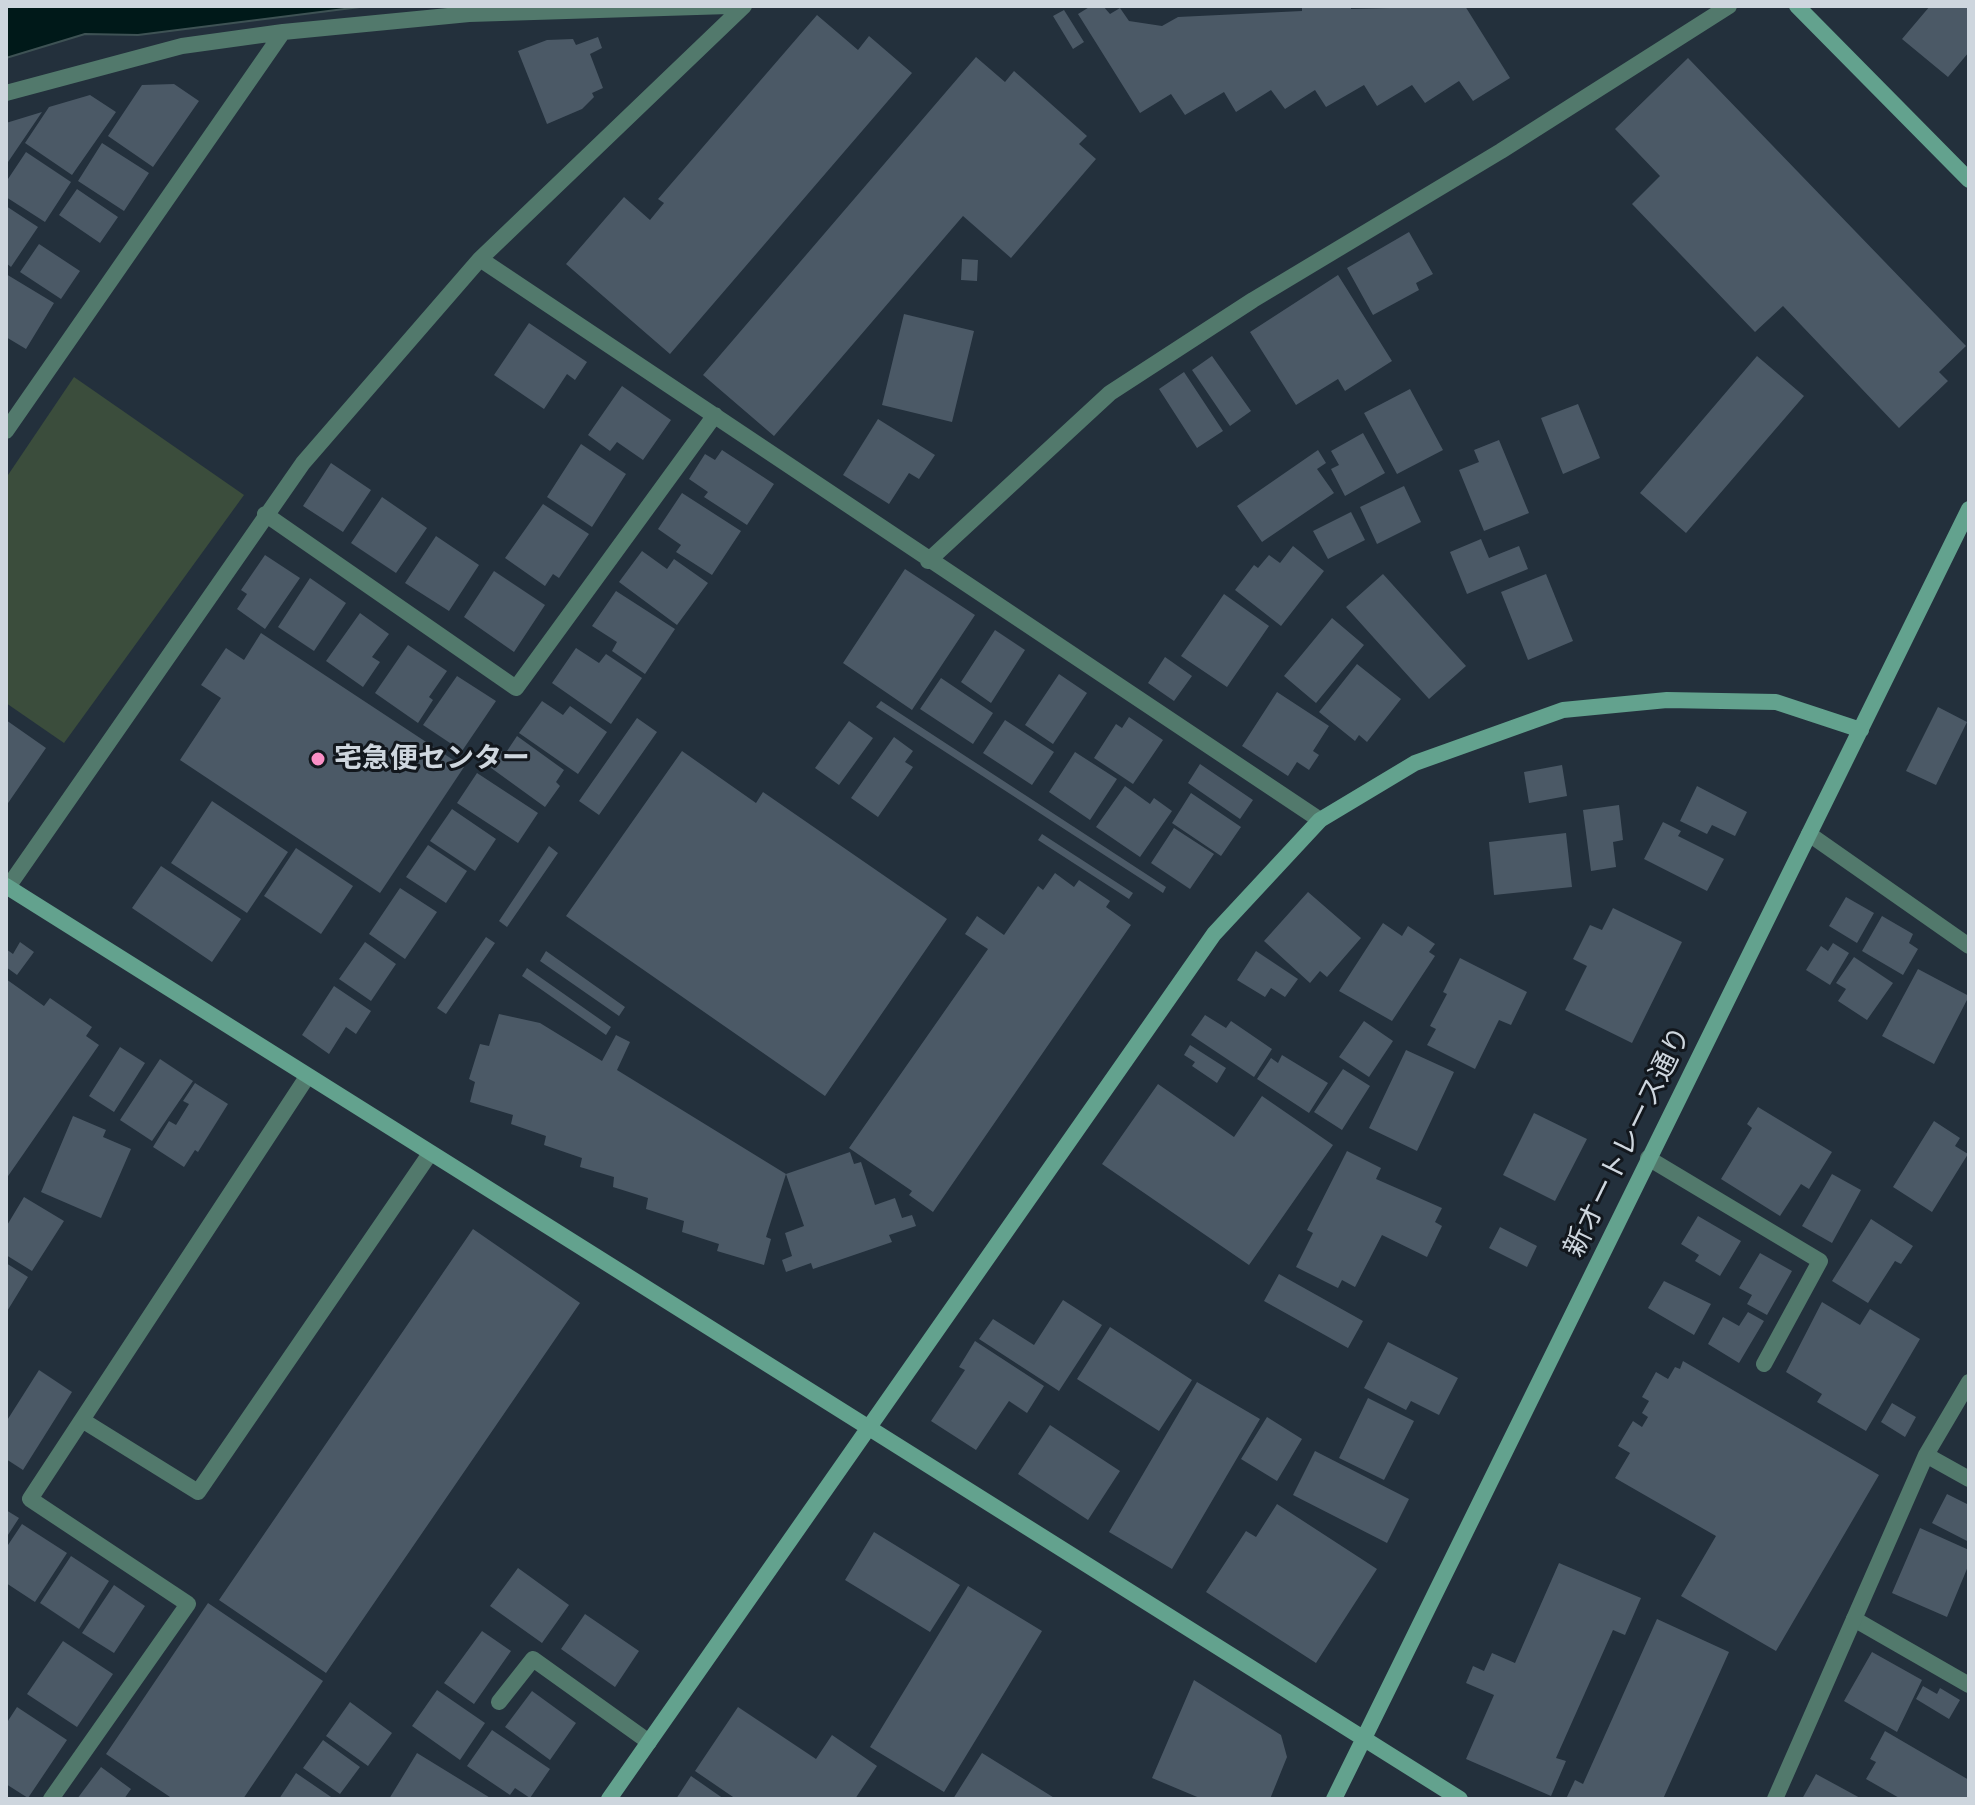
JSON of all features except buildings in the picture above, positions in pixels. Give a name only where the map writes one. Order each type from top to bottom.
[{"type":"street","points":[[6,93],[182,46],[283,32],[469,14],[729,6]]},
{"type":"street","points":[[744,6],[480,259],[303,463],[7,886],[429,1155],[1460,1799]]},
{"type":"street","points":[[928,561],[1110,393],[1253,300],[1501,151],[1729,6]]},
{"type":"street","points":[[1797,6],[1969,180]]},
{"type":"street","points":[[6,430],[283,32]]},
{"type":"street","points":[[480,259],[1320,820]]},
{"type":"street","points":[[265,514],[516,688],[715,415]]},
{"type":"street","name":"新オートレース通り","points":[[1334,1799],[1969,509]]},
{"type":"street","points":[[609,1799],[1214,934],[1320,820],[1415,763],[1563,710],[1667,700],[1776,702],[1861,730]]},
{"type":"street","points":[[1809,834],[1969,946]]},
{"type":"street","points":[[51,1799],[188,1604],[30,1499],[307,1077]]},
{"type":"street","points":[[82,1420],[198,1492],[429,1155]]},
{"type":"street","points":[[1648,1158],[1820,1261],[1764,1364]]},
{"type":"street","points":[[1775,1799],[1926,1455],[1969,1382]]},
{"type":"street","points":[[1926,1455],[1969,1479]]},
{"type":"street","points":[[1854,1619],[1969,1685]]},
{"type":"street","points":[[499,1702],[533,1659],[649,1742]]},
{"type":"shaded area","points":[[6,6],[368,6],[138,35],[85,34],[6,58]]},
{"type":"shaded area","points":[[74,377],[244,495],[64,743],[6,703],[6,478]]},
{"type":"place","name":"宅急便センター","points":[[318,759]]}]
